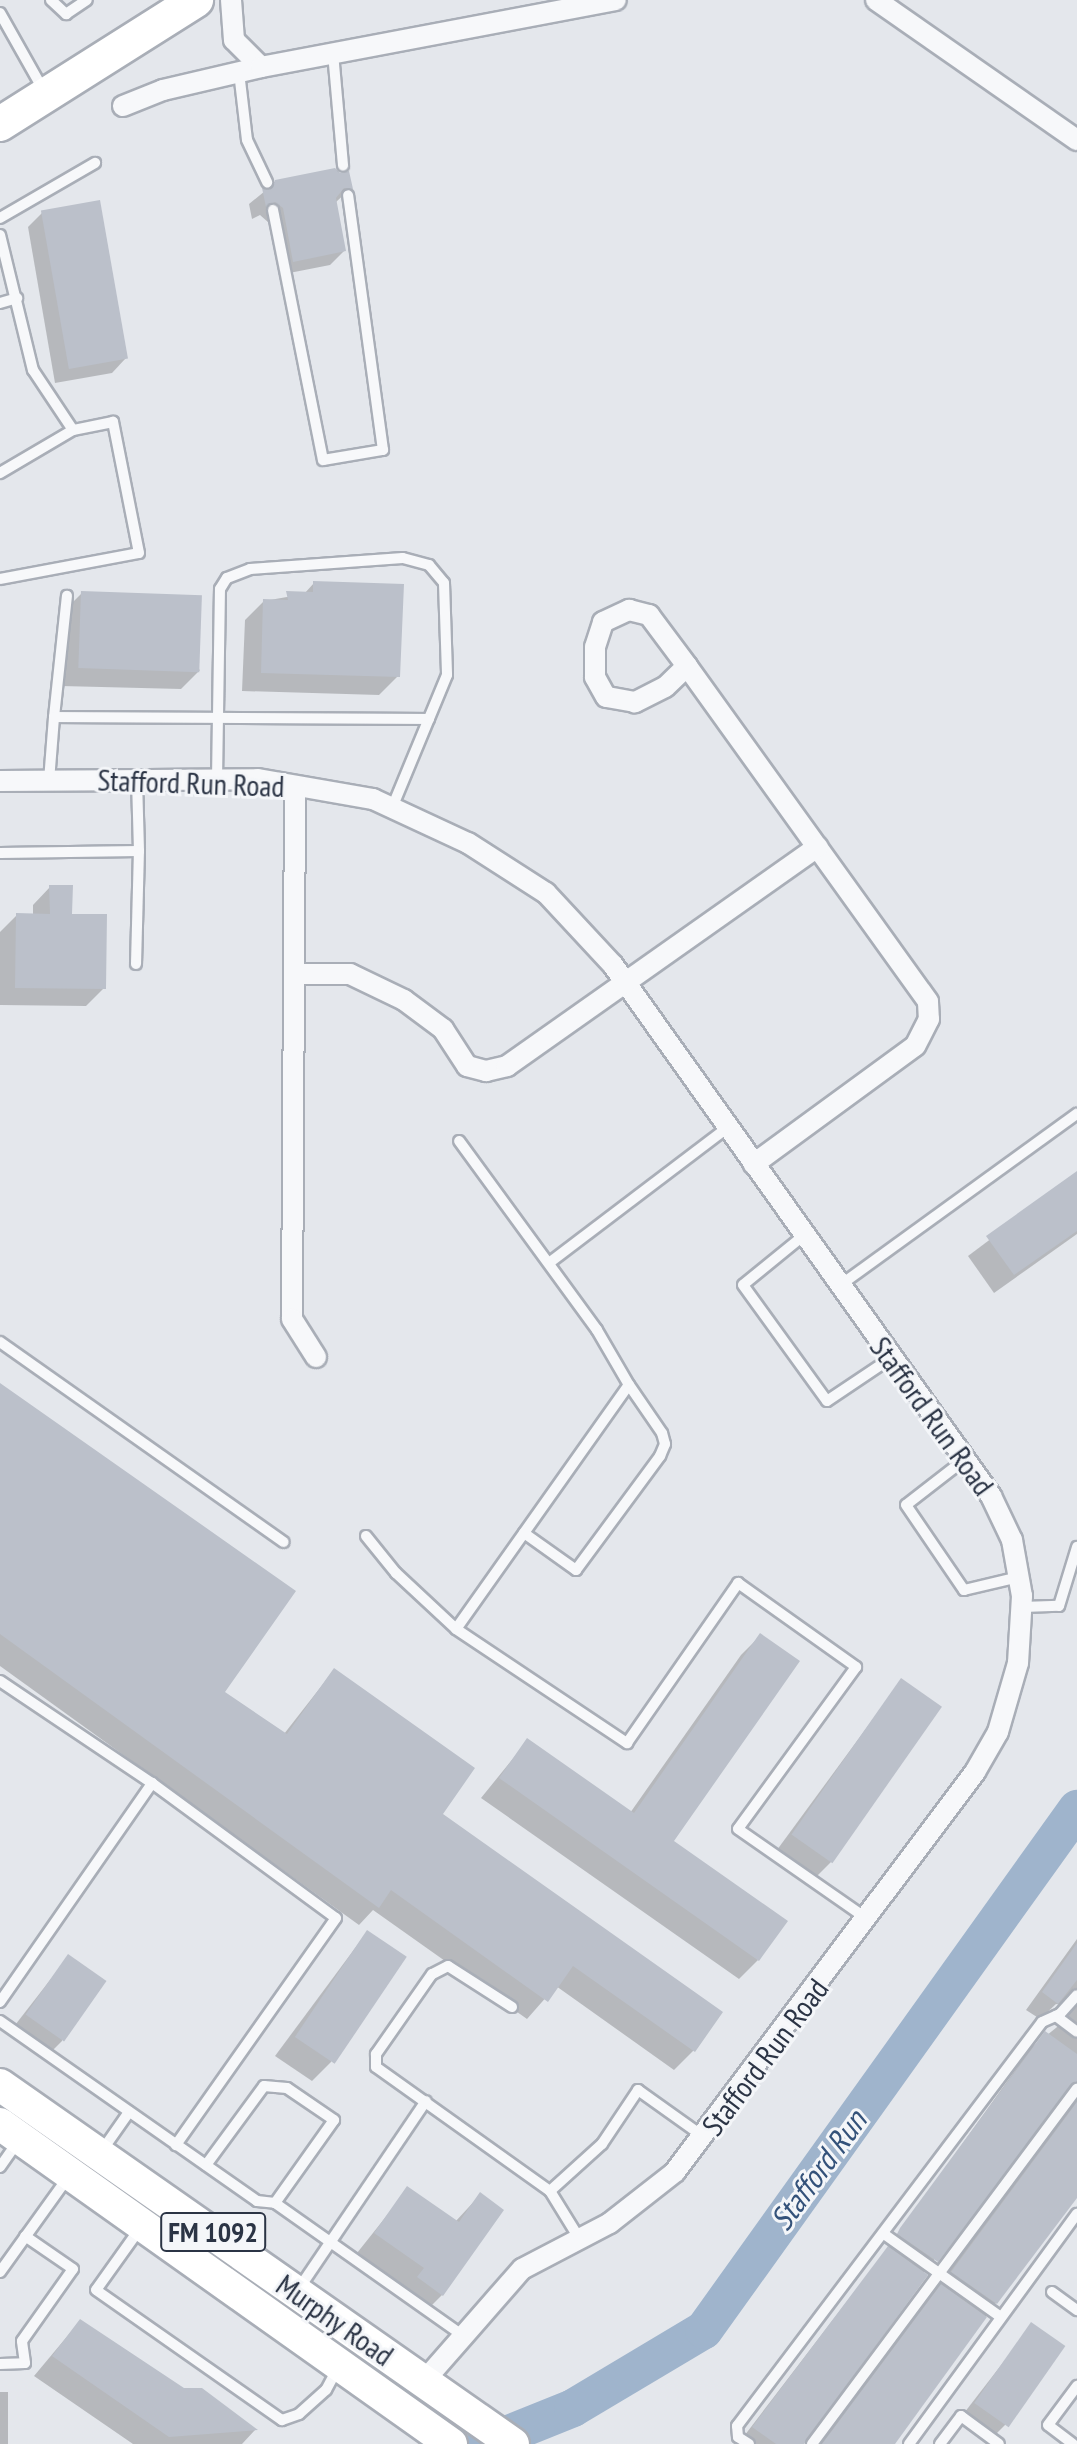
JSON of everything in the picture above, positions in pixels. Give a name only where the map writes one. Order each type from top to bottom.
[{"type":"highway","points":[[0,124],[178,8]]},
{"type":"main road","name":"Murphy Road","points":[[0,2085],[513,2444]]},
{"type":"main road","points":[[0,2108],[67,2155],[85,2159],[99,2154]]},
{"type":"main road","name":"Murphy Road","points":[[10,2131],[451,2444]]},
{"type":"main road","points":[[142,2225],[167,2224],[242,2273],[287,2286]]},
{"type":"main road","points":[[251,2303],[299,2316],[400,2388],[423,2382]]},
{"type":"street","points":[[231,0],[234,40],[261,67]]},
{"type":"street","points":[[123,106],[163,90],[261,67],[616,0]]},
{"type":"street","points":[[876,0],[1077,140]]},
{"type":"street","points":[[687,666],[665,687],[635,702],[606,697],[595,677],[595,647],[603,622],[629,610],[649,615],[687,666],[928,1002],[929,1019],[915,1046],[754,1164]]},
{"type":"street","name":"Stafford Run Road","points":[[0,781],[217,779],[295,786],[373,799],[468,843],[546,893],[624,981],[1004,1517],[1019,1577],[1022,1607],[1018,1663],[998,1732],[975,1772],[705,2138],[642,2202],[514,2275],[423,2382]]},
{"type":"street","points":[[295,786],[297,974],[292,1319],[316,1357]]},
{"type":"street","points":[[297,974],[350,974],[404,1000],[443,1029],[467,1066],[486,1071],[507,1066],[817,847]]},
{"type":"lane","points":[[51,0],[66,14],[87,0]]},
{"type":"lane","points":[[0,13],[47,96]]},
{"type":"lane","points":[[333,53],[343,166]]},
{"type":"lane","points":[[239,72],[247,140],[267,182]]},
{"type":"lane","points":[[0,218],[95,163]]},
{"type":"lane","points":[[273,210],[323,460],[383,450],[348,195]]},
{"type":"lane","points":[[0,235],[33,370],[73,430]]},
{"type":"lane","points":[[0,303],[17,298]]},
{"type":"lane","points":[[0,473],[73,430],[113,422],[139,553],[0,579]]},
{"type":"lane","points":[[217,779],[220,589],[227,578],[250,569],[403,558],[429,565],[444,583],[447,675],[392,808]]},
{"type":"lane","points":[[49,781],[67,596]]},
{"type":"lane","points":[[54,717],[429,719]]},
{"type":"lane","points":[[136,964],[137,780]]},
{"type":"lane","points":[[0,853],[139,851]]},
{"type":"lane","points":[[839,1286],[1077,1114]]},
{"type":"lane","points":[[549,1263],[728,1127]]},
{"type":"lane","points":[[459,1141],[549,1263],[662,1433],[665,1444],[660,1456],[576,1570],[524,1533]]},
{"type":"lane","points":[[803,1236],[743,1285],[827,1401],[891,1358]]},
{"type":"lane","points":[[0,1342],[283,1542]]},
{"type":"lane","points":[[456,1629],[629,1385]]},
{"type":"lane","points":[[964,1460],[906,1505],[964,1590],[1019,1577]]},
{"type":"lane","points":[[366,1536],[396,1573],[456,1629],[627,1743],[738,1583],[856,1667],[738,1829],[868,1919]]},
{"type":"lane","points":[[1022,1607],[1059,1606],[1077,1547]]},
{"type":"lane","points":[[0,1682],[152,1783],[336,1918],[176,2145]]},
{"type":"lane","points":[[0,2002],[152,1783]]},
{"type":"lane","points":[[512,2007],[448,1966],[432,1974],[376,2054],[376,2067],[550,2191],[579,2238]]},
{"type":"lane","points":[[749,2444],[738,2437],[737,2426],[1042,2022],[1056,2016],[1077,1995]]},
{"type":"lane","points":[[1056,2016],[1077,2032]]},
{"type":"lane","points":[[0,2021],[257,2201],[275,2203],[462,2335]]},
{"type":"lane","points":[[206,2165],[264,2086],[276,2083],[287,2088],[334,2120],[275,2203]]},
{"type":"lane","points":[[812,2444],[1077,2089]]},
{"type":"lane","points":[[550,2191],[602,2144],[638,2090],[705,2138]]},
{"type":"lane","points":[[287,2286],[330,2243],[426,2101]]},
{"type":"lane","points":[[99,2154],[129,2112]]},
{"type":"lane","points":[[0,2167],[10,2131]]},
{"type":"lane","points":[[0,2272],[71,2174]]},
{"type":"lane","points":[[909,2444],[1077,2214]]},
{"type":"lane","points":[[142,2225],[96,2290],[282,2420],[299,2414],[326,2390],[339,2366]]},
{"type":"lane","points":[[884,2234],[1001,2317]]},
{"type":"lane","points":[[0,2364],[25,2363],[22,2341],[73,2269],[25,2236]]},
{"type":"lane","points":[[1052,2292],[1077,2310]]},
{"type":"lane","points":[[1073,2444],[1048,2425],[1077,2386]]},
{"type":"lane","points":[[940,2444],[961,2416],[999,2444]]},
{"type":"building","points":[[335,168],[340,173],[349,171],[353,189],[344,188],[336,198],[346,251],[293,262],[283,208],[275,202],[266,207],[262,188],[271,189],[275,180]]},
{"type":"building","points":[[100,200],[128,359],[69,369],[41,210]]},
{"type":"building","points":[[313,581],[404,584],[400,677],[261,673],[263,599],[288,600],[286,591],[313,592]]},
{"type":"building","points":[[81,591],[202,595],[199,672],[78,668]]},
{"type":"building","points":[[49,885],[73,885],[72,914],[107,914],[106,989],[15,988],[16,913],[50,914]]},
{"type":"building","points":[[1077,1171],[1077,1231],[1014,1275],[986,1236]]},
{"type":"building","points":[[0,1383],[296,1591],[225,1692],[287,1734],[334,1668],[475,1768],[443,1814],[723,2012],[695,2052],[573,1966],[548,2002],[391,1890],[379,1908],[0,1634]]},
{"type":"building","points":[[760,1633],[800,1661],[674,1841],[788,1921],[759,1961],[499,1778],[527,1738],[634,1813]]},
{"type":"building","points":[[901,1678],[942,1707],[832,1863],[791,1834]]},
{"type":"building","points":[[367,1930],[407,1957],[335,2064],[295,2037]]},
{"type":"building","points":[[1077,1943],[1077,1980],[1058,2004],[1042,1992]]},
{"type":"building","points":[[68,1954],[107,1981],[64,2042],[26,2015]]},
{"type":"building","points":[[1045,2031],[1077,2054],[1077,2081],[938,2262],[897,2234]]},
{"type":"building","points":[[1077,2102],[1077,2198],[997,2304],[951,2272]]},
{"type":"building","points":[[407,2186],[459,2222],[480,2192],[504,2210],[443,2296],[417,2277],[424,2268],[374,2233]]},
{"type":"building","points":[[888,2246],[928,2275],[804,2444],[776,2444],[752,2427]]},
{"type":"building","points":[[941,2284],[987,2317],[895,2444],[822,2444]]},
{"type":"building","points":[[80,2319],[184,2388],[202,2388],[258,2430],[169,2437],[52,2356]]},
{"type":"building","points":[[1031,2322],[1065,2346],[1009,2427],[974,2403]]},
{"type":"waterway","name":"Stafford Run","points":[[484,2444],[573,2408],[704,2330],[1077,1809]]}]
